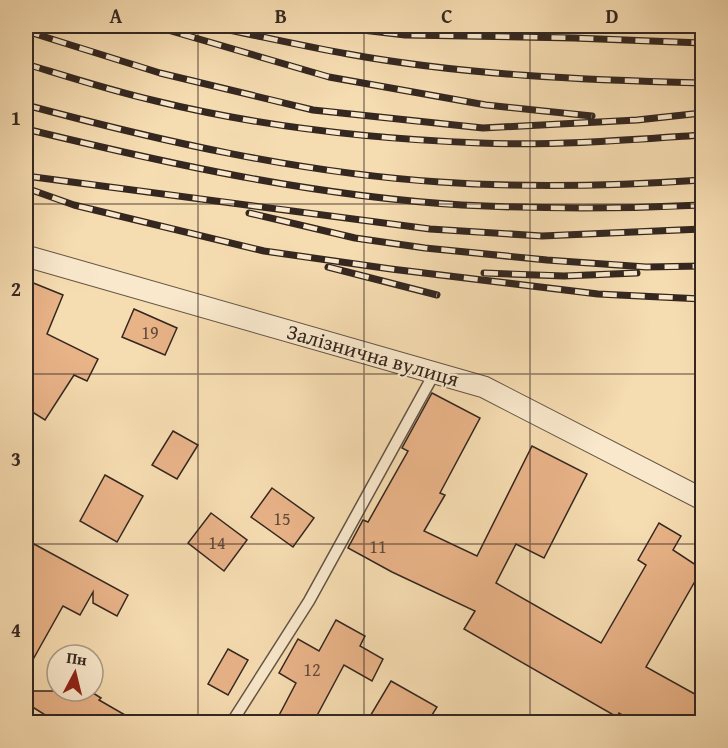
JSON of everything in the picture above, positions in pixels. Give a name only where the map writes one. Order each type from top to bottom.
[{"type":"street","name":"Залізнична вулиця","points":[[26,256],[484,387],[702,499]]},
{"type":"lane","points":[[232,723],[309,601],[435,372]]},
{"type":"building","points":[[26,280],[63,295],[47,334],[98,359],[87,381],[74,375],[45,420],[26,408]]},
{"type":"building","points":[[134,309],[177,328],[165,355],[122,337]]},
{"type":"building","points":[[432,393],[480,418],[440,493],[445,495],[424,531],[477,556],[532,446],[587,474],[544,558],[516,544],[496,583],[601,643],[646,565],[638,560],[659,523],[681,536],[673,550],[702,569],[646,667],[702,698],[702,723],[636,723],[619,713],[617,717],[464,629],[475,611],[392,572],[348,548],[363,520],[368,522],[408,451],[402,448]]},
{"type":"building","points":[[173,431],[198,445],[177,479],[152,465]]},
{"type":"building","points":[[105,475],[143,496],[117,542],[80,521]]},
{"type":"building","points":[[272,488],[314,518],[293,547],[251,517]]},
{"type":"building","points":[[211,513],[247,540],[224,571],[188,543]]},
{"type":"building","points":[[34,544],[128,595],[117,616],[93,603],[93,592],[80,615],[63,606],[26,672],[26,561]]},
{"type":"building","points":[[336,620],[365,636],[360,646],[383,659],[372,681],[344,665],[313,723],[275,723],[296,683],[279,673],[298,639],[319,651]]},
{"type":"building","points":[[228,649],[248,660],[228,695],[208,684]]},
{"type":"building","points":[[391,681],[437,707],[427,723],[366,723]]},
{"type":"building","points":[[26,691],[45,691],[45,703],[104,703],[139,723],[58,723],[26,703]]},
{"type":"railway","points":[[154,26],[329,77],[486,105],[592,116]]},
{"type":"railway","points":[[209,26],[313,48],[435,67],[569,78],[702,83]]},
{"type":"railway","points":[[328,26],[405,35],[702,43]]},
{"type":"railway","points":[[433,26],[466,29]]},
{"type":"railway","points":[[26,31],[160,73],[313,110],[483,128],[637,120],[702,113]]},
{"type":"railway","points":[[26,64],[123,93],[196,110],[277,125],[358,135],[508,144],[591,142],[702,135]]},
{"type":"railway","points":[[26,105],[231,154],[388,178],[538,186],[702,180]]},
{"type":"railway","points":[[26,129],[242,177],[407,201],[552,208],[702,205]]},
{"type":"railway","points":[[26,176],[430,229],[542,236],[702,229]]},
{"type":"railway","points":[[26,188],[74,205],[264,251],[598,294],[702,299]]},
{"type":"railway","points":[[249,213],[355,238],[425,248],[646,267],[702,266]]},
{"type":"railway","points":[[328,267],[437,295]]},
{"type":"railway","points":[[484,273],[564,276],[637,273]]}]
